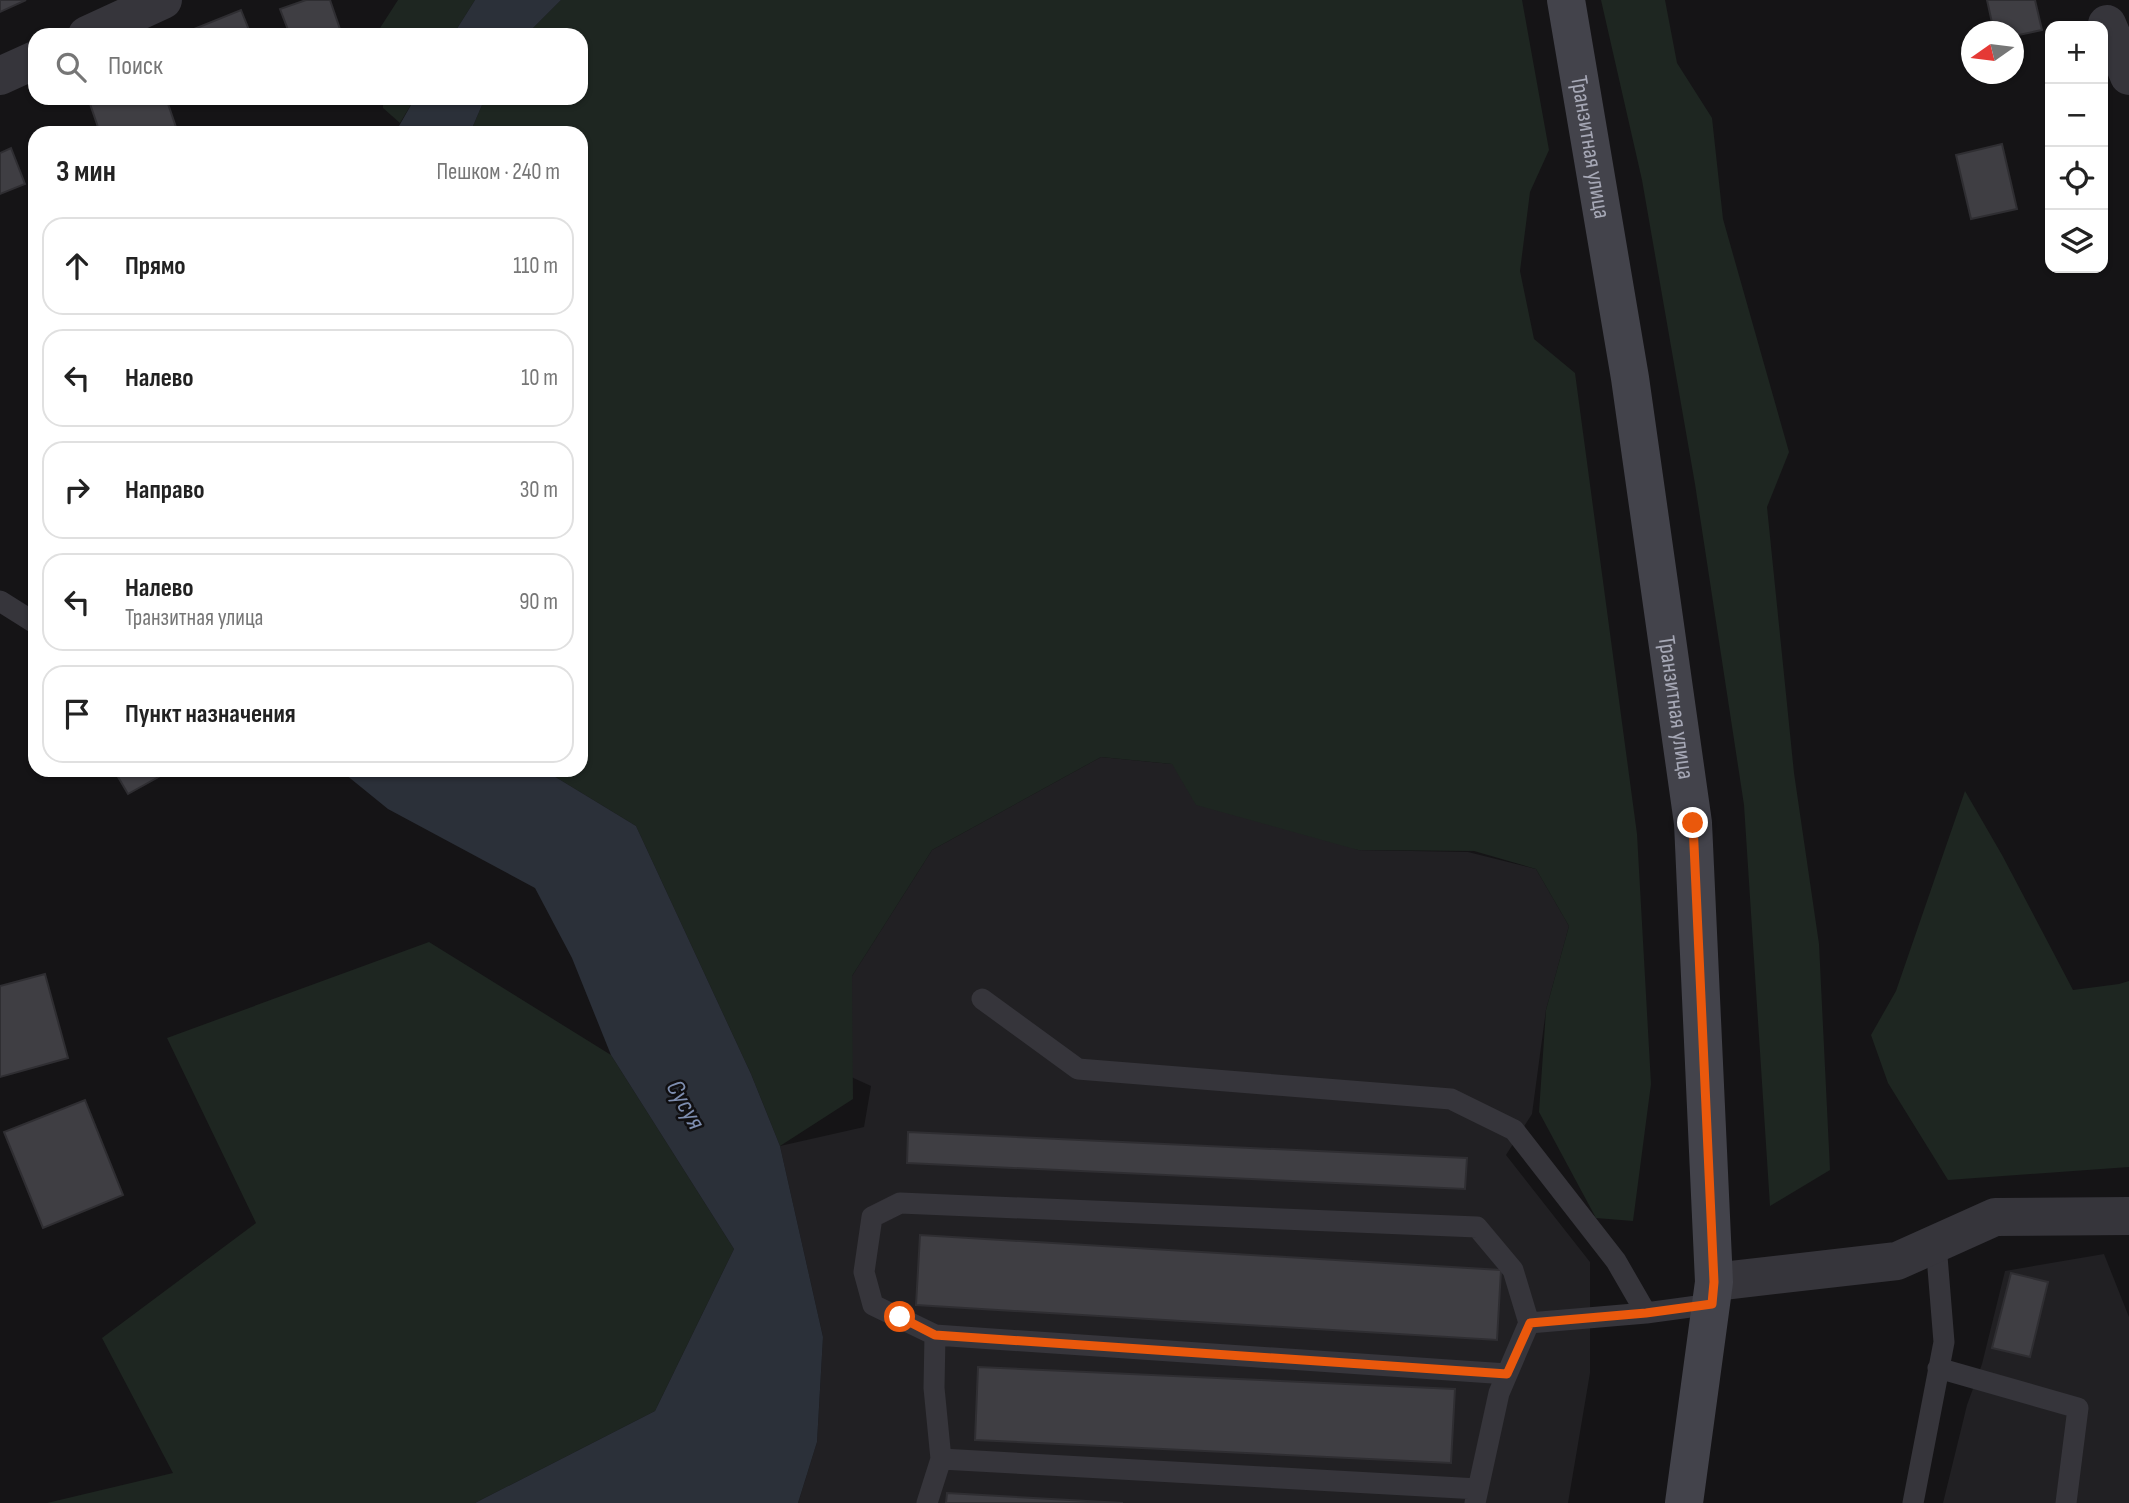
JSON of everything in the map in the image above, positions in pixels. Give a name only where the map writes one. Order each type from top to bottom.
[{"type":"main road","name":"Транзитная улица","points":[[1566,0],[1630,378],[1693,823],[1713,1293],[1684,1503]]},
{"type":"street","points":[[102,28],[163,0]]},
{"type":"street","points":[[2108,26],[2129,76]]},
{"type":"street","points":[[0,76],[28,63]]},
{"type":"street","points":[[1713,1293],[1897,1261],[1995,1217],[2129,1216]]},
{"type":"lane","points":[[0,601],[28,619]]},
{"type":"lane","points":[[982,999],[1078,1069],[1451,1099],[1514,1130],[1616,1261],[1646,1313]]},
{"type":"lane","points":[[941,1459],[1477,1496],[1499,1393],[1530,1323],[1513,1270],[1477,1227],[900,1203],[872,1217],[864,1272],[873,1305],[935,1335],[1507,1374]]},
{"type":"lane","points":[[1913,1503],[1944,1342],[1936,1244]]},
{"type":"lane","points":[[1530,1323],[1646,1313],[1713,1293]]},
{"type":"lane","points":[[927,1503],[941,1459],[934,1388],[935,1335]]},
{"type":"lane","points":[[1938,1368],[2078,1408],[2066,1503]]},
{"type":"shaded area","points":[[398,0],[475,0],[457,28],[380,28]]},
{"type":"shaded area","points":[[561,0],[1522,0],[1549,150],[1530,192],[1520,271],[1534,339],[1575,373],[1637,834],[1651,1084],[1633,1221],[1596,1218],[1539,1112],[1546,1010],[1569,926],[1536,869],[1474,851],[1358,850],[1196,805],[1172,764],[1101,757],[932,850],[852,976],[853,1099],[780,1146],[751,1074],[636,826],[556,777],[588,777],[588,126],[473,126],[482,105],[588,105],[588,28],[533,28]]},
{"type":"shaded area","points":[[1601,0],[1665,0],[1677,63],[1712,118],[1723,219],[1789,452],[1767,507],[1794,773],[1819,944],[1830,1170],[1770,1206],[1744,805],[1695,484],[1642,180]]},
{"type":"shaded area","points":[[383,105],[411,105],[400,123]]},
{"type":"shaded area","points":[[1101,757],[1172,764],[1358,850],[1468,852],[1536,869],[1569,926],[1546,1010],[1532,1114],[1506,1155],[1590,1262],[1590,1373],[1568,1503],[798,1503],[817,1442],[823,1337],[780,1146],[864,1127],[871,1086],[838,1071],[852,976],[932,850]]},
{"type":"shaded area","points":[[1965,791],[2073,990],[2129,981],[2129,1167],[1948,1180],[1888,1083],[1871,1035],[1896,991]]},
{"type":"shaded area","points":[[429,942],[611,1055],[734,1249],[655,1411],[475,1503],[47,1503],[173,1473],[102,1338],[256,1223],[167,1038]]},
{"type":"shaded area","points":[[2104,1254],[2129,1317],[2129,1503],[1943,1503],[1967,1405],[1982,1364],[2005,1271]]},
{"type":"water","points":[[475,0],[561,0],[533,28],[457,28]]},
{"type":"water","points":[[411,105],[482,105],[473,126],[399,126]]},
{"type":"water","name":"Сусуя","points":[[349,777],[556,777],[636,826],[751,1074],[780,1146],[823,1337],[817,1442],[798,1503],[475,1503],[655,1411],[734,1249],[611,1055],[572,958],[535,888],[388,809]]},
{"type":"building","points":[[0,0],[26,0],[0,12]]},
{"type":"building","points":[[306,0],[330,0],[340,28],[287,28],[280,9]]},
{"type":"building","points":[[1987,0],[2035,0],[2042,30],[2024,34],[2024,21],[1992,21]]},
{"type":"building","points":[[241,10],[248,28],[196,28]]},
{"type":"building","points":[[90,105],[168,105],[176,126],[98,126]]},
{"type":"building","points":[[2002,144],[2017,209],[1971,219],[1956,155]]},
{"type":"building","points":[[11,148],[25,184],[0,194],[0,153]]},
{"type":"building","points":[[118,777],[158,777],[128,794]]},
{"type":"building","points":[[45,974],[68,1058],[0,1077],[0,986]]},
{"type":"building","points":[[85,1100],[123,1195],[43,1228],[4,1132]]},
{"type":"building","points":[[908,1132],[1467,1158],[1465,1189],[907,1163]]},
{"type":"building","points":[[920,1235],[1501,1270],[1497,1340],[916,1305]]},
{"type":"building","points":[[2011,1273],[2048,1282],[2030,1357],[1992,1348]]},
{"type":"building","points":[[978,1367],[1455,1389],[1451,1463],[975,1440]]},
{"type":"building","points":[[947,1493],[1123,1503],[946,1503]]},
{"type":"route","points":[[900,1317],[935,1335],[1507,1374],[1530,1323],[1712,1304],[1714,1282],[1693,823]]}]
